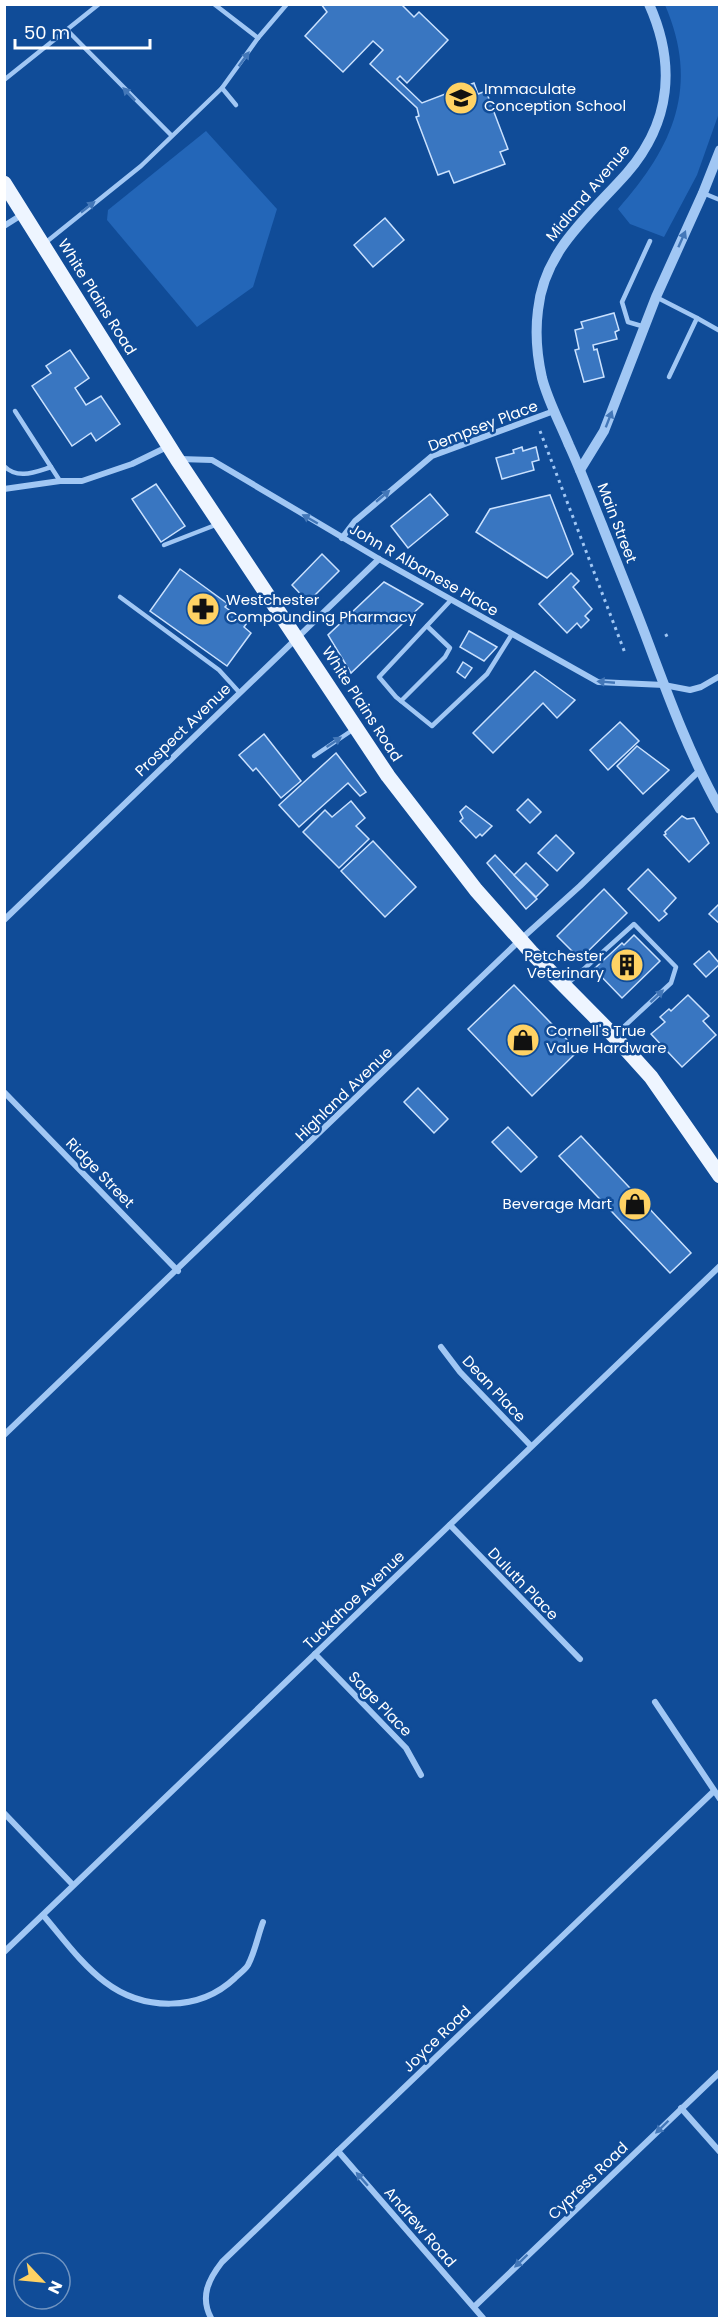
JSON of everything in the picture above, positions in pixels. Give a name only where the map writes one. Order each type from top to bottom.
[{"type":"main road","name":"White Plains Road","points":[[4,183],[173,452],[355,728],[417,815],[476,890],[520,940],[651,1077],[720,1176]]},
{"type":"street","name":"Midland Avenue","points":[[580,470],[544,383],[536,332],[541,295],[556,253],[573,230],[644,151],[653,133],[667,86],[666,62],[659,28],[648,4]]},
{"type":"street","name":"Main Street","points":[[720,150],[656,297],[604,431],[580,470],[664,685],[700,770],[720,809]]},
{"type":"street","points":[[4,226],[24,214]]},
{"type":"street","name":"Dempsey Place","points":[[342,538],[355,521],[432,456],[554,411]]},
{"type":"street","points":[[4,489],[60,481],[82,481],[173,452]]},
{"type":"street","name":"John R Albanese Place","points":[[173,452],[212,460],[379,560],[598,682],[664,685],[690,690],[720,676]]},
{"type":"street","name":"Prospect Avenue","points":[[4,920],[379,560]]},
{"type":"street","name":"Highland Avenue","points":[[4,1435],[700,770]]},
{"type":"street","name":"Ridge Street","points":[[4,1092],[178,1270]]},
{"type":"street","name":"Tuckahoe Avenue","points":[[4,1952],[720,1266]]},
{"type":"street","name":"Dean Place","points":[[441,1347],[460,1372],[531,1446]]},
{"type":"street","name":"Duluth Place","points":[[450,1525],[580,1659]]},
{"type":"street","name":"Sage Place","points":[[315,1654],[406,1748],[421,1775]]},
{"type":"street","points":[[655,1702],[720,1799]]},
{"type":"street","name":"Joyce Road","points":[[211,2319],[205,2299],[206,2289],[222,2262],[714,1791]]},
{"type":"street","points":[[4,1813],[73,1885]]},
{"type":"street","points":[[43,1914],[104,1981],[126,1995],[150,2003],[175,2004],[202,1998],[227,1985],[247,1966],[263,1922]]},
{"type":"street","name":"Cypress Road","points":[[474,2307],[720,2072]]},
{"type":"street","points":[[681,2108],[720,2152]]},
{"type":"street","name":"Andrew Road","points":[[338,2151],[483,2319]]},
{"type":"lane","points":[[4,80],[99,4]]},
{"type":"lane","points":[[214,4],[258,38]]},
{"type":"lane","points":[[43,244],[141,166],[222,88],[258,38],[287,4]]},
{"type":"lane","points":[[67,30],[171,135]]},
{"type":"lane","points":[[222,88],[236,105]]},
{"type":"lane","points":[[703,193],[720,200]]},
{"type":"lane","points":[[645,327],[628,322],[622,302],[650,241]]},
{"type":"lane","points":[[656,297],[720,331]]},
{"type":"lane","points":[[669,377],[697,318]]},
{"type":"lane","points":[[15,411],[60,481]]},
{"type":"lane","points":[[4,466],[8,470],[25,475],[51,467]]},
{"type":"lane","points":[[164,545],[221,523]]},
{"type":"lane","points":[[120,597],[219,670],[239,692]]},
{"type":"lane","points":[[451,600],[379,677],[401,701],[432,726],[487,674],[512,634]]},
{"type":"lane","points":[[401,701],[445,657],[450,648],[427,626]]},
{"type":"lane","points":[[314,756],[355,728]]},
{"type":"lane","points":[[565,985],[634,924],[676,967],[671,982],[614,1036]]},
{"type":"path","points":[[540,431],[625,653],[627,653]]},
{"type":"shaded area","points":[[665,5],[718,5],[719,113],[697,175],[664,237],[630,224],[618,209],[654,162],[667,138],[676,114],[680,89],[680,62],[675,34]]},
{"type":"shaded area","points":[[206,131],[277,209],[253,287],[197,327],[107,220],[108,210]]},
{"type":"building","name":"Immaculate Conception School","points":[[321,4],[401,4],[414,17],[419,12],[448,40],[407,83],[400,76],[397,79],[422,103],[474,83],[478,94],[486,91],[508,149],[500,152],[505,164],[454,183],[449,171],[438,175],[416,117],[419,116],[417,108],[370,64],[383,50],[373,41],[343,72],[305,36],[327,12]]},
{"type":"building","points":[[385,218],[404,240],[373,267],[354,245]]},
{"type":"building","points":[[614,313],[619,330],[615,332],[617,339],[593,345],[594,350],[597,349],[604,377],[584,382],[575,350],[579,349],[575,330],[583,328],[581,322]]},
{"type":"building","points":[[70,350],[89,378],[75,388],[86,405],[101,396],[120,424],[96,441],[91,433],[72,446],[32,386],[51,373],[46,366]]},
{"type":"building","points":[[522,447],[523,451],[536,447],[539,460],[532,462],[534,470],[502,479],[496,458],[514,453],[513,450]]},
{"type":"building","points":[[156,484],[185,526],[161,542],[132,499]]},
{"type":"building","points":[[430,494],[448,515],[408,548],[391,526]]},
{"type":"building","points":[[550,495],[573,554],[547,578],[476,532],[490,509]]},
{"type":"building","points":[[322,554],[339,571],[308,602],[292,585]]},
{"type":"building","points":[[180,569],[228,604],[225,607],[247,623],[244,627],[251,633],[227,666],[150,611]]},
{"type":"building","points":[[571,573],[579,581],[573,587],[592,609],[585,616],[589,620],[581,628],[577,623],[567,633],[539,604]]},
{"type":"building","points":[[384,582],[423,604],[351,673],[328,635]]},
{"type":"building","points":[[469,631],[497,647],[484,661],[460,647]]},
{"type":"building","points":[[463,662],[472,668],[465,678],[457,672]]},
{"type":"building","points":[[535,671],[575,700],[557,718],[543,703],[493,753],[473,733]]},
{"type":"building","points":[[620,722],[639,741],[608,770],[590,750]]},
{"type":"building","points":[[264,734],[301,781],[281,798],[256,768],[253,771],[239,755]]},
{"type":"building","points":[[637,746],[669,770],[643,794],[617,766]]},
{"type":"building","points":[[336,753],[366,792],[360,796],[348,783],[299,827],[279,805]]},
{"type":"building","points":[[528,799],[541,812],[530,823],[517,810]]},
{"type":"building","points":[[351,801],[365,818],[356,826],[369,839],[339,868],[303,832],[325,810],[332,817]]},
{"type":"building","points":[[466,806],[492,826],[482,836],[480,834],[476,838],[460,821],[463,818],[460,812]]},
{"type":"building","points":[[682,816],[687,819],[694,818],[709,843],[689,862],[664,835]]},
{"type":"building","points":[[556,835],[574,853],[557,871],[538,853]]},
{"type":"building","points":[[373,841],[416,887],[385,917],[341,871]]},
{"type":"building","points":[[495,855],[537,899],[526,909],[487,863]]},
{"type":"building","points":[[526,863],[548,885],[536,897],[514,875]]},
{"type":"building","points":[[648,869],[676,898],[664,911],[667,914],[659,921],[628,889]]},
{"type":"building","points":[[604,889],[627,913],[580,959],[557,936]]},
{"type":"building","points":[[720,903],[720,924],[709,914]]},
{"type":"building","name":"Petchester Veterinary","points":[[634,935],[660,961],[622,998],[594,969]]},
{"type":"building","points":[[709,951],[720,964],[706,977],[694,964]]},
{"type":"building","name":"Cornell's True Value Hardware","points":[[514,985],[578,1051],[532,1096],[468,1029]]},
{"type":"building","points":[[688,995],[709,1016],[703,1021],[716,1035],[682,1067],[651,1034],[665,1022],[660,1017],[669,1009],[671,1011]]},
{"type":"building","points":[[418,1088],[448,1119],[434,1133],[404,1102]]},
{"type":"building","points":[[508,1127],[537,1157],[521,1172],[492,1142]]},
{"type":"building","points":[[581,1136],[691,1253],[670,1273],[559,1156]]},
{"type":"place","name":"Immaculate Conception School","points":[[461,98]]},
{"type":"place","name":"Westchester Compounding Pharmacy","points":[[203,609]]},
{"type":"place","name":"Petchester Veterinary","points":[[627,965]]},
{"type":"place","name":"Cornell's True Value Hardware","points":[[523,1040]]},
{"type":"place","name":"Beverage Mart","points":[[635,1204]]}]
